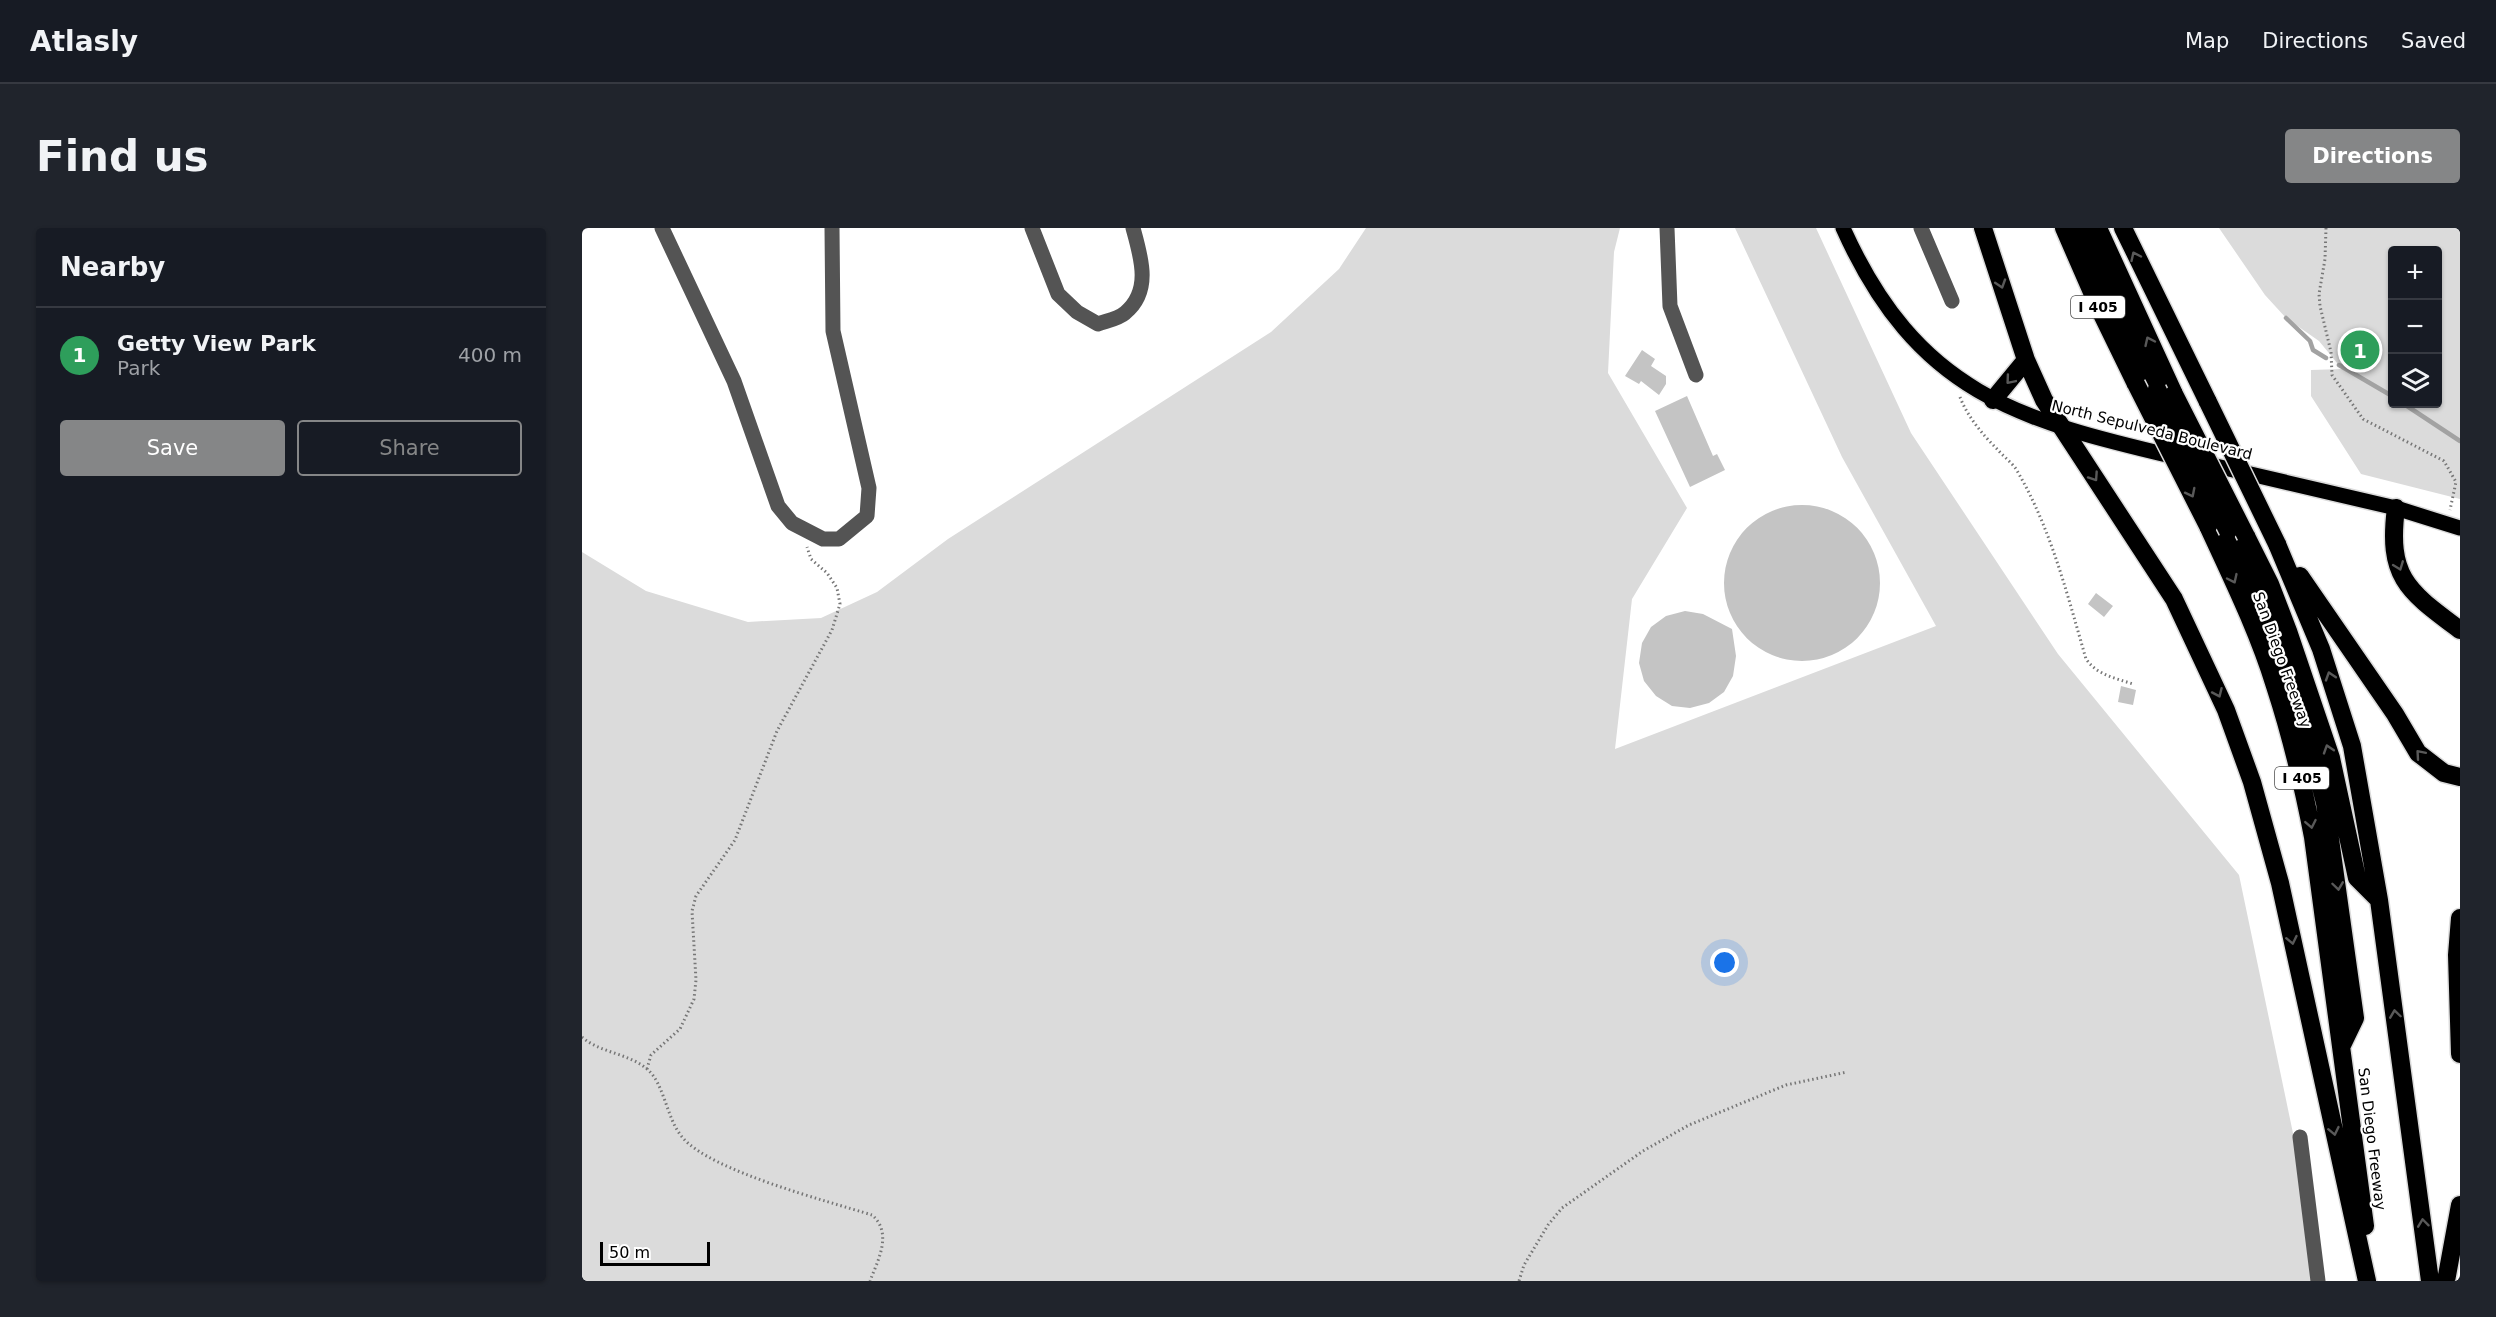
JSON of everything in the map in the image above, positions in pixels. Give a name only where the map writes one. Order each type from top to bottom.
[{"type":"highway","points":[[1983,228],[2026,360],[2044,400],[2174,599],[2226,710],[2252,782],[2280,883],[2367,1281]]},
{"type":"highway","name":"San Diego Freeway","points":[[2064,228],[2098,306],[2208,526],[2262,648],[2275,684],[2302,780],[2313,837],[2373,1281]]},
{"type":"highway","points":[[2080,228],[2237,534],[2278,641],[2303,720],[2325,803],[2355,1018],[2342,1045]]},
{"type":"highway","points":[[2097,228],[2165,392]]},
{"type":"highway","points":[[2123,228],[2277,544],[2321,649],[2352,746],[2379,900],[2430,1281]]},
{"type":"highway","points":[[1993,400],[2026,360]]},
{"type":"highway","points":[[2396,508],[2392,536],[2394,552],[2404,578],[2422,602],[2460,630]]},
{"type":"highway","points":[[2237,534],[2270,584],[2326,743],[2357,878],[2379,900]]},
{"type":"highway","points":[[2277,544],[2395,714],[2418,753],[2439,770],[2460,777]]},
{"type":"highway","points":[[2460,918],[2457,955],[2460,1054]]},
{"type":"highway","points":[[2446,1281],[2460,1205]]},
{"type":"main road","name":"North Sepulveda Boulevard","points":[[1843,228],[1855,256],[1888,308],[1927,354],[1962,382],[1993,400],[2062,429],[2396,508],[2454,525]]},
{"type":"lane","points":[[662,228],[734,381],[778,506],[792,523],[809,534],[824,539],[839,539],[867,516],[869,488],[833,331],[832,228]]},
{"type":"lane","points":[[1032,228],[1058,294],[1077,312],[1098,324],[1124,314],[1140,294],[1143,274],[1133,228]]},
{"type":"lane","points":[[1667,228],[1670,306],[1696,375]]},
{"type":"lane","points":[[1921,228],[1952,301]]},
{"type":"lane","points":[[2300,1137],[2318,1281]]},
{"type":"path","points":[[2326,228],[2325,259],[2319,294],[2331,352],[2332,375],[2363,419],[2444,461],[2456,482],[2454,525]]},
{"type":"path","points":[[1962,382],[1960,396],[1963,405],[1985,437],[2016,470],[2053,546],[2086,659],[2092,668],[2101,673],[2133,684]]},
{"type":"path","points":[[647,1069],[651,1055],[680,1029],[693,999],[696,980],[692,911],[696,896],[735,840],[777,731],[832,630],[840,604],[837,588],[827,573],[811,559],[807,550],[809,534]]},
{"type":"path","points":[[582,1037],[631,1059],[647,1069],[655,1080],[674,1126],[695,1149],[732,1168],[872,1215],[884,1235],[882,1248],[870,1281]]},
{"type":"path","points":[[1519,1281],[1524,1265],[1548,1224],[1562,1208],[1642,1151],[1689,1125],[1786,1085],[1847,1072]]},
{"type":"shaded area","points":[[1366,228],[1620,228],[1614,252],[1608,373],[1687,508],[1632,599],[1615,749],[1936,626],[1842,457],[1735,228],[1816,228],[1911,433],[2058,654],[2239,875],[2317,1248],[2316,1281],[582,1281],[582,552],[646,591],[748,622],[821,618],[877,592],[948,539],[1271,332],[1339,269]]},
{"type":"shaded area","points":[[2219,228],[2460,228],[2460,499],[2361,474],[2311,396],[2311,370],[2342,369],[2319,341],[2286,318],[2265,295]]},
{"type":"building","points":[[1642,350],[1655,359],[1651,366],[1666,376],[1666,384],[1659,395],[1641,381],[1639,384],[1625,376]]},
{"type":"building","points":[[1687,396],[1713,456],[1717,454],[1725,470],[1690,487],[1655,411]]},
{"type":"building","points":[[1802,505],[1817,506],[1832,511],[1857,528],[1874,553],[1879,568],[1879,598],[1874,613],[1857,638],[1832,655],[1817,660],[1802,661],[1787,660],[1772,655],[1747,638],[1730,613],[1725,598],[1724,583],[1725,568],[1730,553],[1747,528],[1772,511],[1787,506]]},
{"type":"building","points":[[2096,593],[2113,606],[2104,617],[2088,604]]},
{"type":"building","points":[[1685,611],[1703,614],[1732,629],[1736,656],[1733,676],[1724,692],[1709,703],[1690,708],[1672,706],[1656,696],[1644,681],[1639,663],[1642,643],[1651,627],[1666,616]]},
{"type":"building","points":[[2121,686],[2136,690],[2133,705],[2118,702]]},
{"type":"waterway","points":[[2286,318],[2310,341],[2313,350],[2326,358]]},
{"type":"waterway","points":[[2339,365],[2388,394]]},
{"type":"waterway","points":[[2410,408],[2460,441]]},
{"type":"place","name":"Getty View Park","points":[[2360,350]]}]
